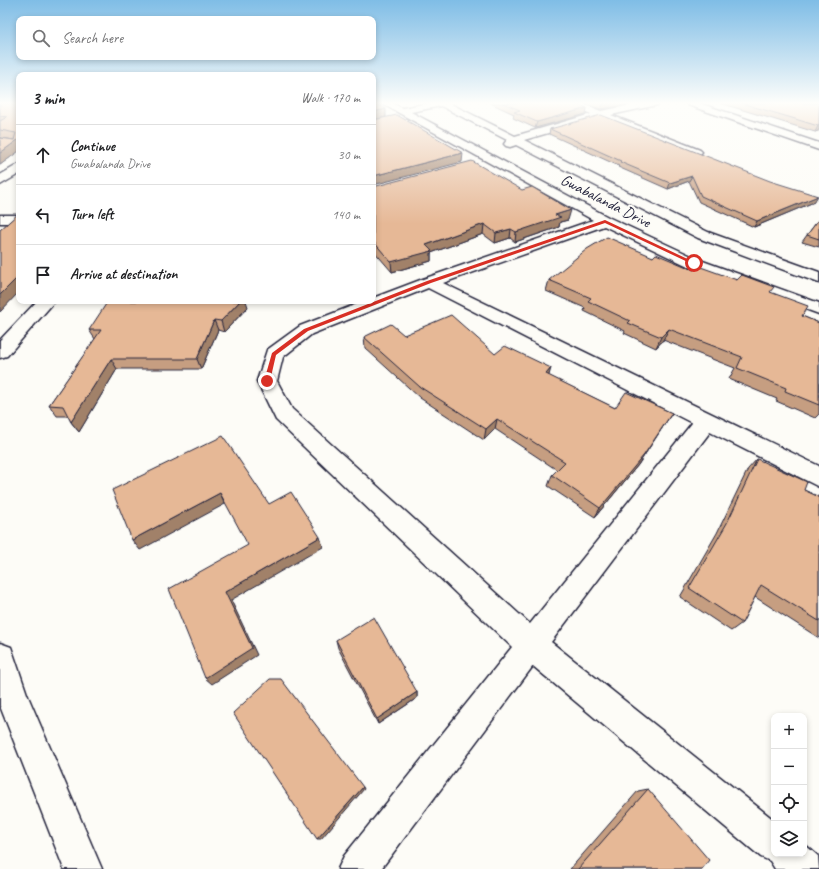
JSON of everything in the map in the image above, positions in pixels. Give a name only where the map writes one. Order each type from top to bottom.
[{"type":"street","name":"Gwabalanda Drive","points":[[472,144],[498,154],[605,221],[694,263],[819,309]]},
{"type":"street","points":[[476,163],[498,154],[511,144]]},
{"type":"street","points":[[525,144],[703,235],[819,278]]},
{"type":"street","points":[[675,144],[704,155]]},
{"type":"street","points":[[809,144],[819,147]]},
{"type":"street","points":[[0,181],[16,170]]},
{"type":"street","points":[[0,219],[16,219]]},
{"type":"street","points":[[376,303],[429,282],[605,221]]},
{"type":"street","points":[[429,282],[819,477]]},
{"type":"street","points":[[0,352],[43,304]]},
{"type":"street","points":[[373,304],[306,330],[274,354],[267,381],[284,414],[532,646],[771,842]]},
{"type":"street","points":[[357,869],[707,420]]},
{"type":"street","points":[[0,658],[12,696],[83,869]]},
{"type":"street","points":[[790,857],[805,869]]},
{"type":"building","points":[[0,144],[13,144],[0,153]]},
{"type":"building","points":[[376,144],[447,144],[463,153],[376,175]]},
{"type":"building","points":[[582,144],[674,144],[770,181],[818,196],[757,221],[701,196],[692,176],[670,183],[620,162],[621,161]]},
{"type":"building","points":[[472,161],[522,190],[532,187],[571,210],[555,215],[561,217],[516,232],[511,229],[496,233],[484,224],[426,245],[432,251],[391,262],[376,244],[376,186]]},
{"type":"building","points":[[16,216],[16,279],[0,295],[0,230]]},
{"type":"building","points":[[819,219],[819,239],[807,235]]},
{"type":"building","points":[[607,237],[653,257],[656,254],[694,270],[698,266],[737,280],[742,275],[774,287],[770,292],[808,306],[802,316],[819,323],[819,405],[785,391],[786,388],[737,368],[742,357],[669,329],[661,337],[628,323],[630,321],[588,301],[591,298],[549,280],[587,249]]},
{"type":"building","points":[[106,304],[237,304],[221,321],[214,320],[197,359],[111,359],[71,422],[63,406],[49,405],[101,330],[89,330]]},
{"type":"building","points":[[451,315],[495,354],[505,346],[551,368],[546,374],[615,408],[626,392],[672,413],[644,455],[600,508],[552,475],[565,462],[497,419],[486,429],[420,387],[364,337],[391,324],[404,335]]},
{"type":"building","points":[[223,436],[269,504],[291,492],[320,537],[225,592],[252,648],[205,678],[169,589],[248,545],[220,493],[132,540],[112,490]]},
{"type":"building","points":[[757,459],[807,482],[804,490],[819,497],[819,621],[761,585],[742,623],[689,588],[727,523]]},
{"type":"building","points":[[374,617],[417,692],[377,719],[336,640]]},
{"type":"building","points":[[270,679],[281,679],[363,787],[317,839],[233,713]]},
{"type":"building","points":[[648,789],[709,860],[702,869],[578,869]]},
{"type":"route","points":[[267,381],[274,354],[306,330],[429,282],[605,221],[694,263]]}]
